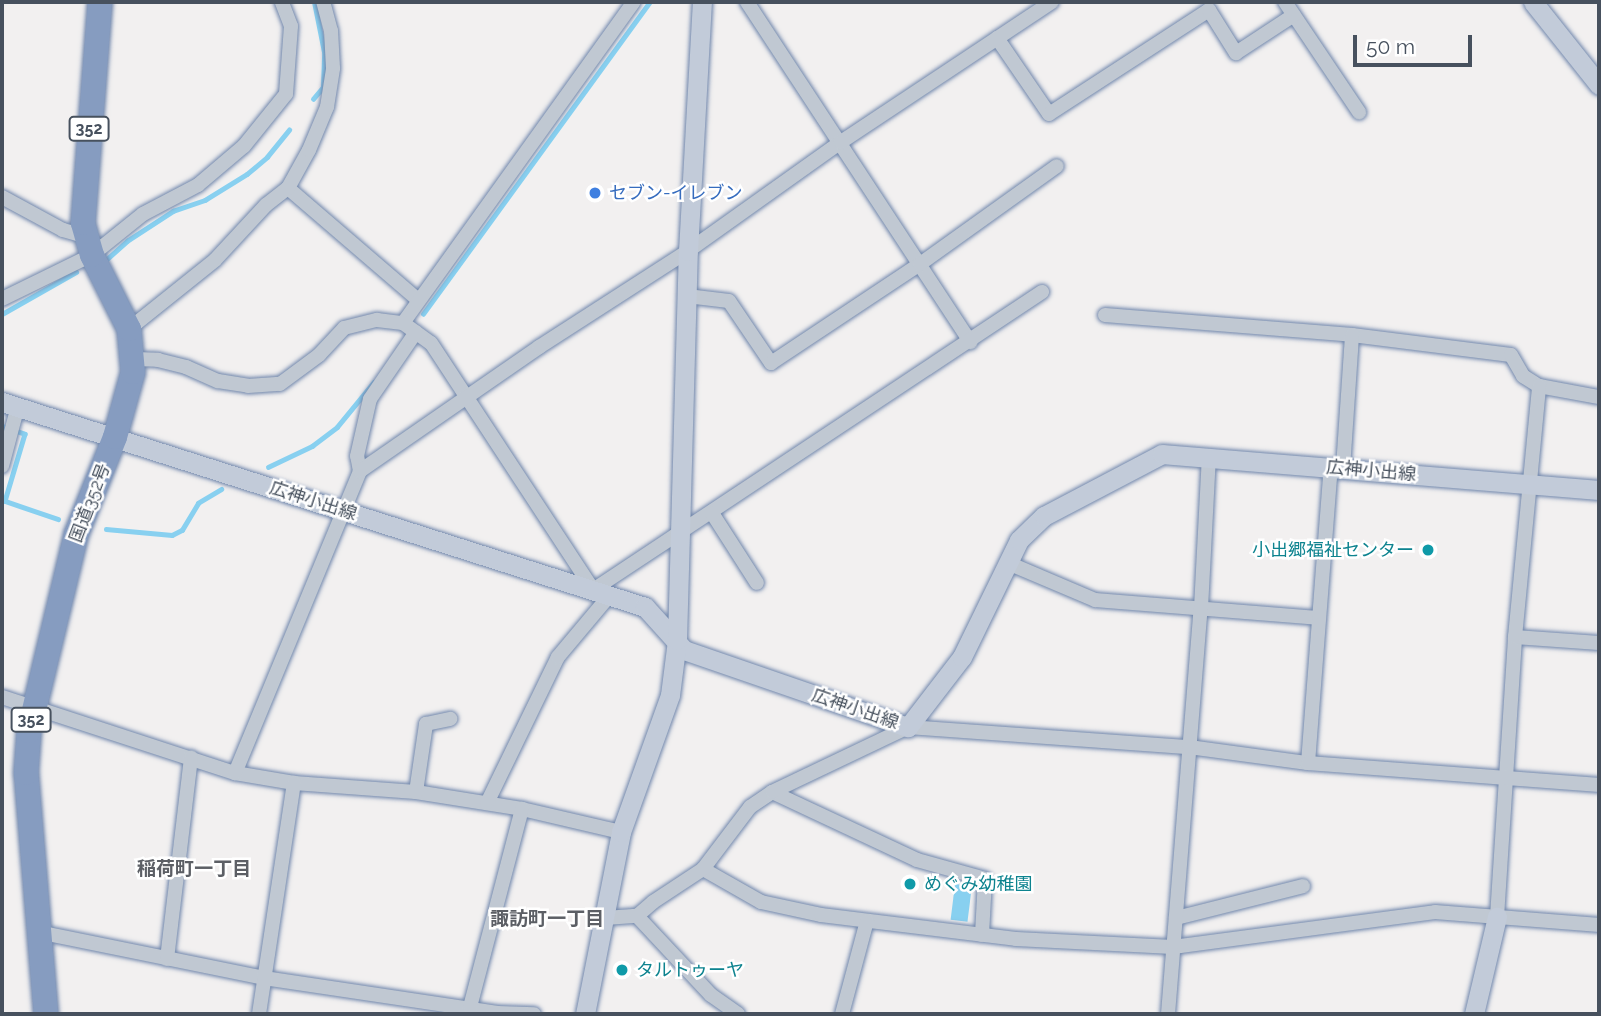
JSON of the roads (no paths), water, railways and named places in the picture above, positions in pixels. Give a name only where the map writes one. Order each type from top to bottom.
[{"type":"highway","name":"国道352号","points":[[46,1014],[26,773],[34,705],[76,535],[131,389],[134,359],[129,329],[88,245],[87,148],[100,2]]},
{"type":"main road","points":[[584,1014],[621,832],[670,695],[677,640],[688,251],[702,2]]},
{"type":"main road","points":[[1533,2],[1599,85]]},
{"type":"main road","name":"広神小出線","points":[[12,416],[115,437],[645,607],[684,650],[908,727],[962,657],[1019,540],[1044,516],[1162,454],[1599,491]]},
{"type":"main road","points":[[1474,1014],[1497,917]]},
{"type":"street","points":[[2,299],[88,245],[198,185],[243,146],[282,101],[288,87],[291,26],[282,2]]},
{"type":"street","points":[[129,329],[215,260],[266,205],[288,188],[309,150],[327,107],[333,68],[331,31],[323,2]]},
{"type":"street","points":[[403,323],[635,2]]},
{"type":"street","points":[[747,2],[970,342]]},
{"type":"street","points":[[234,773],[360,471],[688,251],[841,142],[1052,2]]},
{"type":"street","points":[[1285,2],[1359,112]]},
{"type":"street","points":[[997,38],[1049,114],[1209,10],[1236,53],[1294,15]]},
{"type":"street","points":[[687,296],[729,301],[771,363],[920,264],[1057,166]]},
{"type":"street","points":[[288,188],[418,300]]},
{"type":"street","points":[[2,197],[88,245]]},
{"type":"street","points":[[488,803],[558,657],[602,593],[681,533],[1042,292]]},
{"type":"street","points":[[1105,315],[1352,335],[1511,355],[1523,376],[1539,386],[1599,397]]},
{"type":"street","points":[[134,359],[158,360],[186,367],[218,381],[248,386],[280,384],[319,355],[344,328],[377,320],[403,323],[431,343],[602,593]]},
{"type":"street","points":[[360,471],[357,456],[370,399],[416,332]]},
{"type":"street","points":[[1308,763],[1317,618],[1352,335]]},
{"type":"street","points":[[1497,917],[1515,637],[1539,386]]},
{"type":"street","points":[[2,466],[12,416]]},
{"type":"street","points":[[1168,1014],[1201,608],[1209,457]]},
{"type":"street","points":[[712,513],[757,583]]},
{"type":"street","points":[[1008,563],[1095,600],[1317,618]]},
{"type":"street","points":[[1515,637],[1599,643]]},
{"type":"street","points":[[2,697],[34,705],[234,773],[294,783],[416,792],[522,809],[621,832]]},
{"type":"street","points":[[416,792],[426,724],[450,719]]},
{"type":"street","points":[[605,918],[638,916],[653,902],[703,869],[750,807],[772,792],[908,727],[1189,747],[1308,763],[1599,785]]},
{"type":"street","points":[[167,959],[191,757]]},
{"type":"street","points":[[259,1014],[294,783]]},
{"type":"street","points":[[772,792],[916,860],[985,879],[982,934]]},
{"type":"street","points":[[470,1007],[522,809]]},
{"type":"street","points":[[703,869],[761,902],[867,921],[982,934],[1173,947],[1435,912],[1599,925]]},
{"type":"street","points":[[1176,918],[1303,886]]},
{"type":"street","points":[[638,916],[711,995],[738,1014]]},
{"type":"street","points":[[842,1014],[867,921]]},
{"type":"street","points":[[38,932],[264,978],[497,1013],[534,1014]]},
{"type":"water","points":[[955,884],[972,886],[967,922],[951,920]]},
{"type":"waterway","points":[[313,99],[323,87],[324,52],[314,2]]},
{"type":"waterway","points":[[423,314],[650,2]]},
{"type":"waterway","points":[[107,259],[127,241],[173,211],[205,200],[247,174],[267,157],[289,130]]},
{"type":"waterway","points":[[2,314],[76,272]]},
{"type":"waterway","points":[[268,467],[312,446],[337,427],[374,382]]},
{"type":"waterway","points":[[2,426],[25,434],[5,501],[58,519]]},
{"type":"waterway","points":[[106,529],[172,535],[182,530],[198,503],[221,489]]},
{"type":"place","name":"セブン-イレブン","points":[[595,193]]},
{"type":"place","name":"小出郷福祉センター","points":[[1428,550]]},
{"type":"place","name":"めぐみ幼稚園","points":[[910,884]]},
{"type":"place","name":"タルトゥーヤ","points":[[622,970]]},
{"type":"district","name":"稲荷町一丁目","points":[[194,869]]},
{"type":"district","name":"諏訪町一丁目","points":[[547,919]]}]
